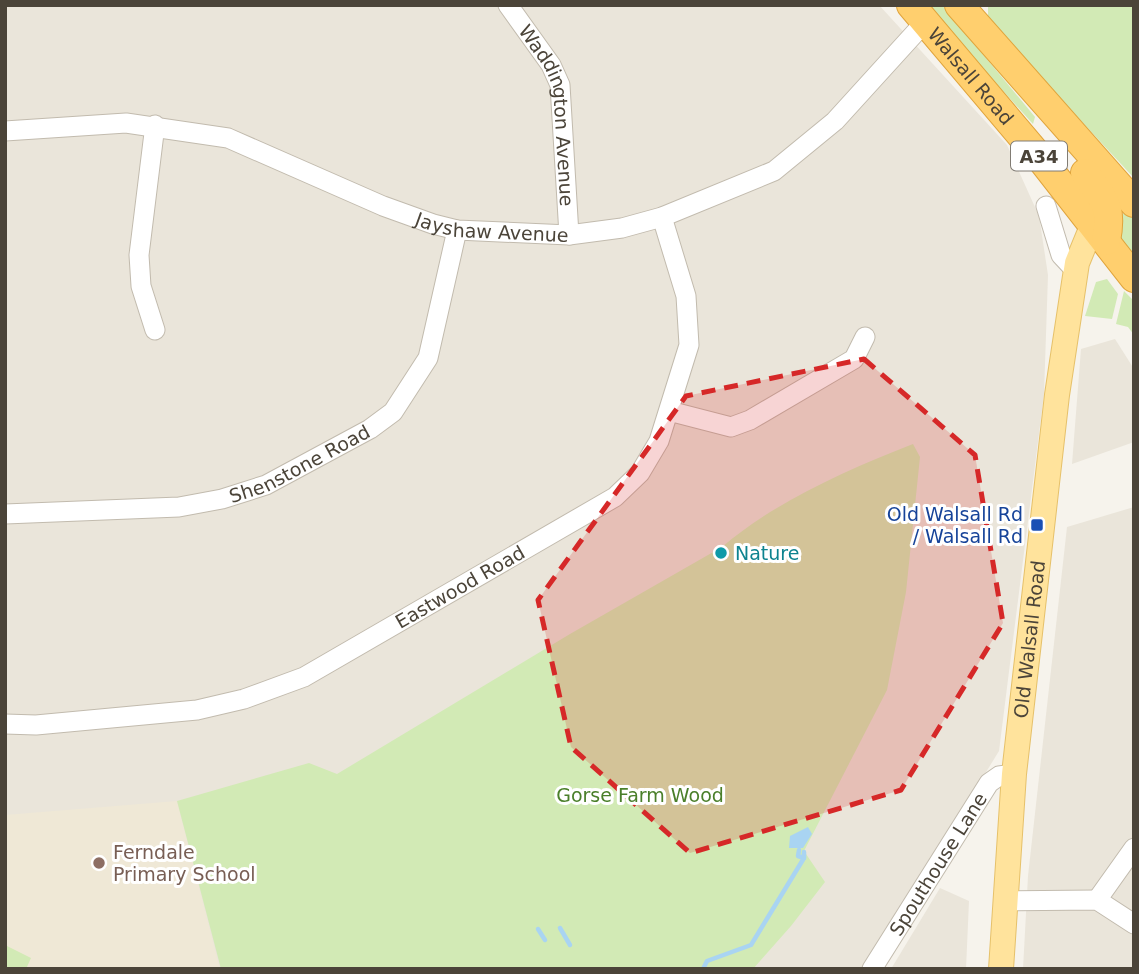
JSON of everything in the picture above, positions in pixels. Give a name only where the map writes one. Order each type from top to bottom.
[{"type":"highway","name":"Walsall Road","points":[[959,5],[1134,204]]},
{"type":"highway","name":"Walsall Road","points":[[918,14],[1100,232],[1134,278]]},
{"type":"highway","points":[[1000,54],[1105,200],[1110,214],[1100,232]]},
{"type":"main road","points":[[1076,270],[1100,232]]},
{"type":"main road","name":"Old Walsall Road","points":[[1001,969],[1014,774],[1057,395],[1076,270]]},
{"type":"street","name":"Waddington Avenue","points":[[508,5],[551,65],[560,85],[569,236]]},
{"type":"street","name":"Jayshaw Avenue","points":[[5,131],[126,123],[155,125],[228,138],[383,206],[457,230],[569,236],[622,228],[662,217],[711,200],[774,171],[835,121],[918,14]]},
{"type":"street","points":[[155,125],[139,254],[141,286],[155,330]]},
{"type":"street","points":[[1053,211],[1061,255],[1076,270]]},
{"type":"street","name":"Eastwood Road","points":[[5,724],[36,725],[197,710],[244,699],[304,677],[615,497],[640,473],[659,441],[689,345],[686,296],[662,217]]},
{"type":"street","name":"Shenstone Road","points":[[5,514],[159,508],[205,502],[266,485],[370,429],[393,412],[428,358],[457,230]]},
{"type":"street","points":[[669,411],[731,427],[750,420],[854,359],[865,337]]},
{"type":"street","name":"Spouthouse Lane","points":[[872,969],[989,783],[999,776],[1014,774]]},
{"type":"street","points":[[1097,900],[1134,848]]},
{"type":"street","points":[[1004,901],[1097,900],[1134,924]]},
{"type":"highlighted area","points":[[864,359],[975,455],[1003,623],[901,790],[690,853],[571,747],[538,600],[686,396]]},
{"type":"shaded area","points":[[5,5],[879,5],[1007,145],[1039,216],[1048,275],[1044,394],[999,751],[861,969],[5,969]]},
{"type":"shaded area","points":[[1115,339],[1134,369],[1134,442],[1072,464],[1081,349]]},
{"type":"shaded area","points":[[1134,507],[1134,969],[1023,969],[1028,876],[1067,527]]},
{"type":"shaded area","name":"Ferndale Primary School","points":[[177,801],[220,969],[5,969],[5,815]]},
{"type":"shaded area","points":[[940,888],[969,901],[966,969],[891,969]]},
{"type":"green space","points":[[925,5],[942,5],[1035,117],[1033,124]]},
{"type":"green space","points":[[988,5],[1134,5],[1134,178],[994,27],[988,17]]},
{"type":"green space","points":[[1127,212],[1134,220],[1134,258],[1119,238],[1120,215]]},
{"type":"green space","points":[[1107,279],[1118,294],[1112,319],[1085,316],[1096,282]]},
{"type":"green space","points":[[1124,291],[1134,301],[1134,335],[1128,327],[1116,324]]},
{"type":"green space","name":"Gorse Farm Wood","points":[[913,444],[920,457],[906,592],[887,690],[804,851],[825,882],[753,969],[221,969],[177,801],[309,763],[337,774],[570,634],[722,547],[743,530],[789,501],[838,476]]},
{"type":"green space","points":[[5,945],[31,958],[26,969],[5,969]]},
{"type":"water","points":[[808,827],[812,834],[803,848],[789,848],[790,836]]},
{"type":"waterway","points":[[799,850],[798,856],[804,858]]},
{"type":"waterway","points":[[703,969],[707,961],[751,945],[804,858],[804,852]]},
{"type":"waterway","points":[[560,928],[570,945]]},
{"type":"waterway","points":[[538,929],[545,940]]},
{"type":"place","name":"Old Walsall Rd / Walsall Rd","points":[[1037,525]]},
{"type":"place","name":"Nature","points":[[721,553]]},
{"type":"place","name":"Ferndale Primary School","points":[[99,863]]}]
